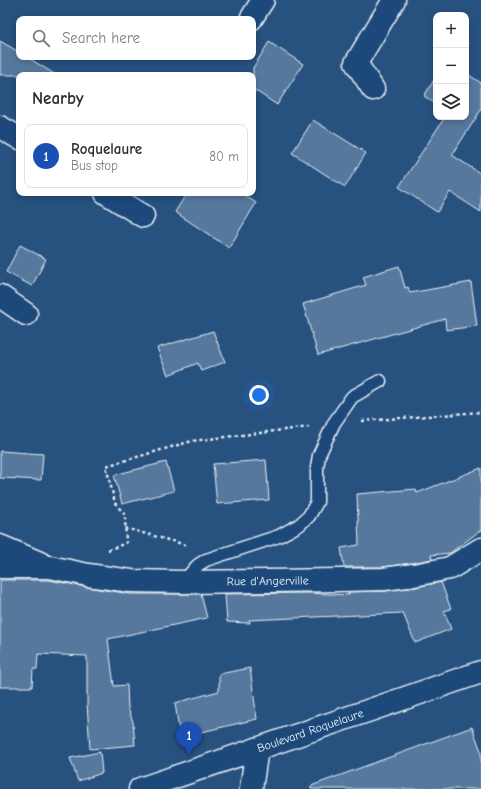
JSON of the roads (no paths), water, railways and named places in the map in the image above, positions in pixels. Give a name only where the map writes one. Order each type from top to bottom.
[{"type":"street","points":[[253,16],[263,0]]},
{"type":"street","points":[[372,89],[356,63],[394,0]]},
{"type":"street","points":[[0,126],[16,136]]},
{"type":"street","points":[[111,196],[143,216]]},
{"type":"street","points":[[0,296],[26,314]]},
{"type":"street","name":"Rue d'Angerville","points":[[0,546],[50,567],[88,575],[131,581],[183,582],[384,579],[450,568],[481,549]]},
{"type":"street","name":"Rue d'Angerville","points":[[0,567],[50,567]]},
{"type":"street","name":"Boulevard Roquelaure","points":[[140,789],[481,672]]},
{"type":"street","points":[[251,789],[257,749]]},
{"type":"lane","points":[[183,582],[198,565],[206,560],[279,536],[298,525],[309,516],[317,502],[317,468],[320,455],[334,424],[352,397],[380,381]]},
{"type":"place","name":"Roquelaure","points":[[189,755]]}]
